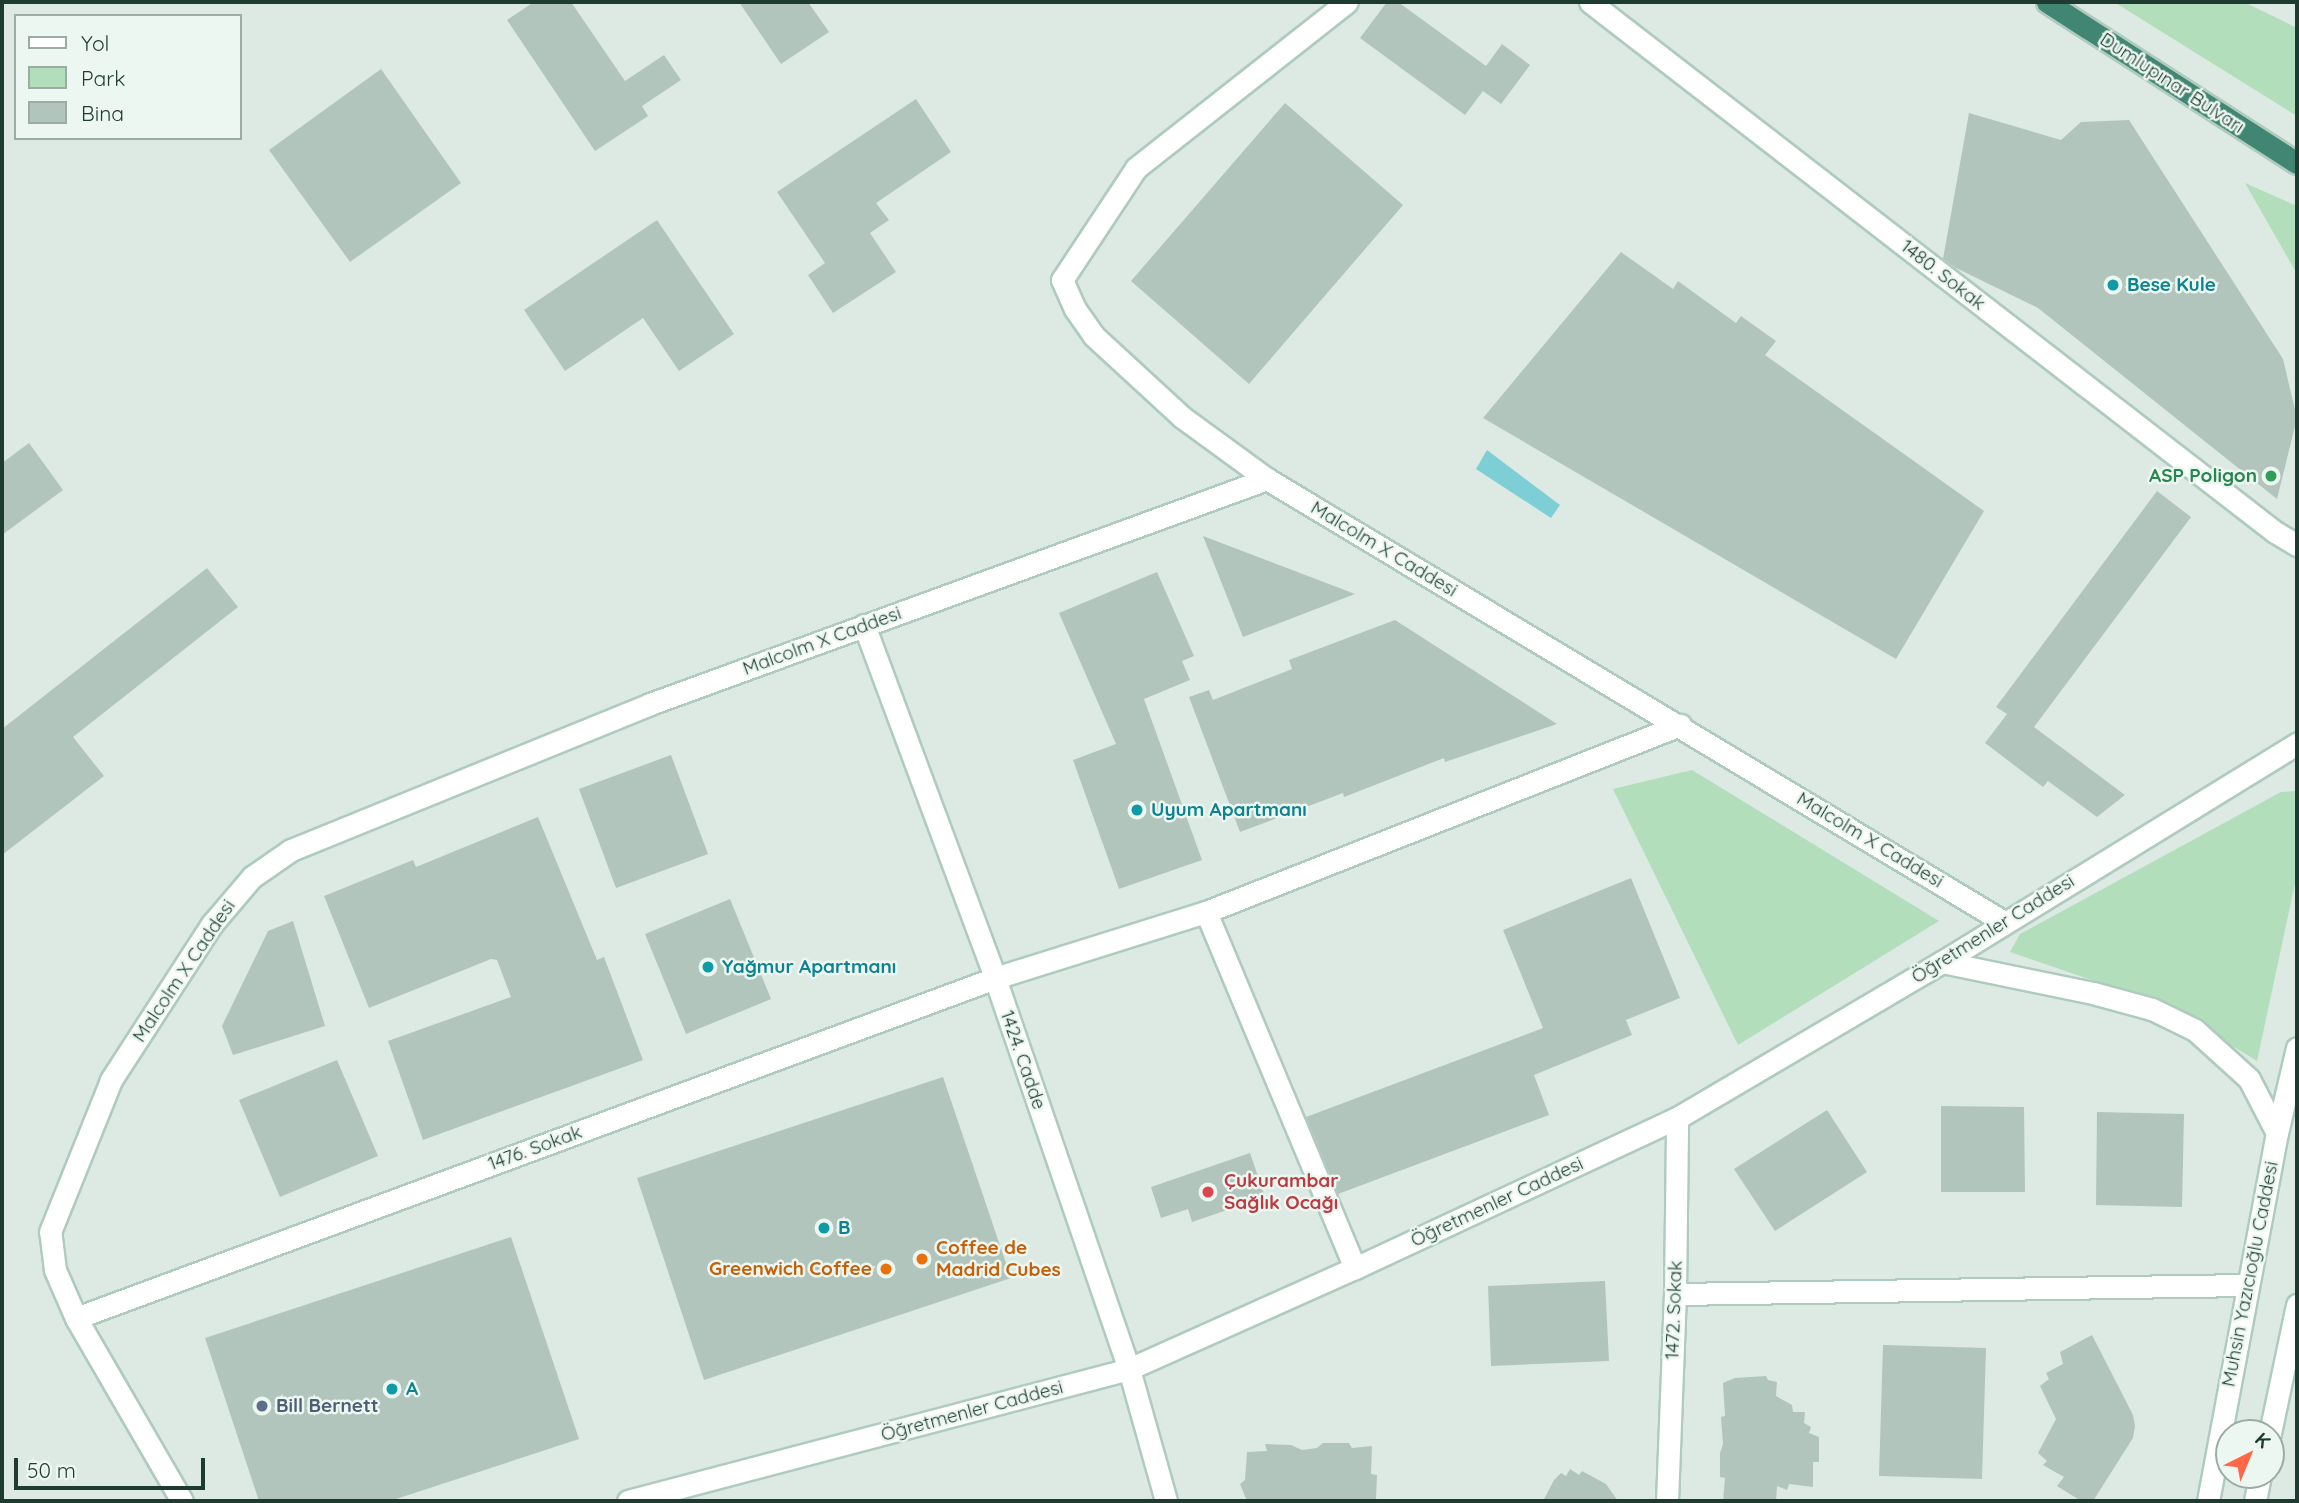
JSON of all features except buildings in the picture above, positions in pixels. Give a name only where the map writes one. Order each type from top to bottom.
[{"type":"highway","name":"Dumlupınar Bulvarı","points":[[2047,2],[2297,163]]},
{"type":"street","points":[[1267,479],[1182,417],[1094,336],[1075,309],[1062,280],[1136,168],[1347,2]]},
{"type":"street","name":"1480. Sokak","points":[[1590,2],[2275,532],[2297,545]]},
{"type":"street","name":"Malcolm X Caddesi","points":[[182,1501],[76,1318],[55,1270],[50,1232],[111,1080],[212,924],[252,877],[291,850],[650,704],[1267,479],[2004,922]]},
{"type":"street","name":"1424. Cadde","points":[[864,625],[995,978],[1129,1369],[1166,1501]]},
{"type":"street","name":"1476. Sokak","points":[[76,1318],[995,978],[1206,912],[1680,725]]},
{"type":"street","name":"Öğretmenler Caddesi","points":[[632,1501],[1129,1369],[1355,1268],[1677,1118],[1942,962],[2297,744]]},
{"type":"street","points":[[1206,912],[1355,1268]]},
{"type":"street","points":[[1942,962],[2093,993],[2152,1009],[2195,1030],[2249,1079],[2277,1133]]},
{"type":"street","name":"Muhsin Yazıcıoğlu Caddesi","points":[[2208,1501],[2277,1133],[2297,1048]]},
{"type":"street","name":"1472. Sokak","points":[[1667,1501],[1675,1294],[1677,1118]]},
{"type":"street","points":[[1675,1294],[2248,1285]]},
{"type":"street","points":[[2273,1419],[2297,1305]]},
{"type":"green space","points":[[2114,2],[2244,2],[2297,28],[2297,116]]},
{"type":"green space","points":[[2245,183],[2297,206],[2297,274]]},
{"type":"green space","points":[[1692,770],[1939,921],[1738,1045],[1613,789]]},
{"type":"green space","points":[[2297,791],[2297,874],[2257,1061],[2167,1006],[2010,952],[2020,934],[2281,792]]},
{"type":"water","points":[[1487,450],[1560,505],[1551,518],[1476,469]]},
{"type":"place","name":"Bese Kule","points":[[2113,285]]},
{"type":"place","name":"ASP Poligon","points":[[2271,476]]},
{"type":"place","name":"Uyum Apartmanı","points":[[1137,810]]},
{"type":"place","name":"Yağmur Apartmanı","points":[[708,967]]},
{"type":"place","name":"Çukurambar Sağlık Ocağı","points":[[1208,1192]]},
{"type":"place","name":"B","points":[[824,1228]]},
{"type":"place","name":"Coffee de Madrid Cubes","points":[[922,1259]]},
{"type":"place","name":"Greenwich Coffee","points":[[886,1269]]},
{"type":"place","name":"A","points":[[392,1389]]},
{"type":"place","name":"Bill Bernett","points":[[262,1406]]}]
